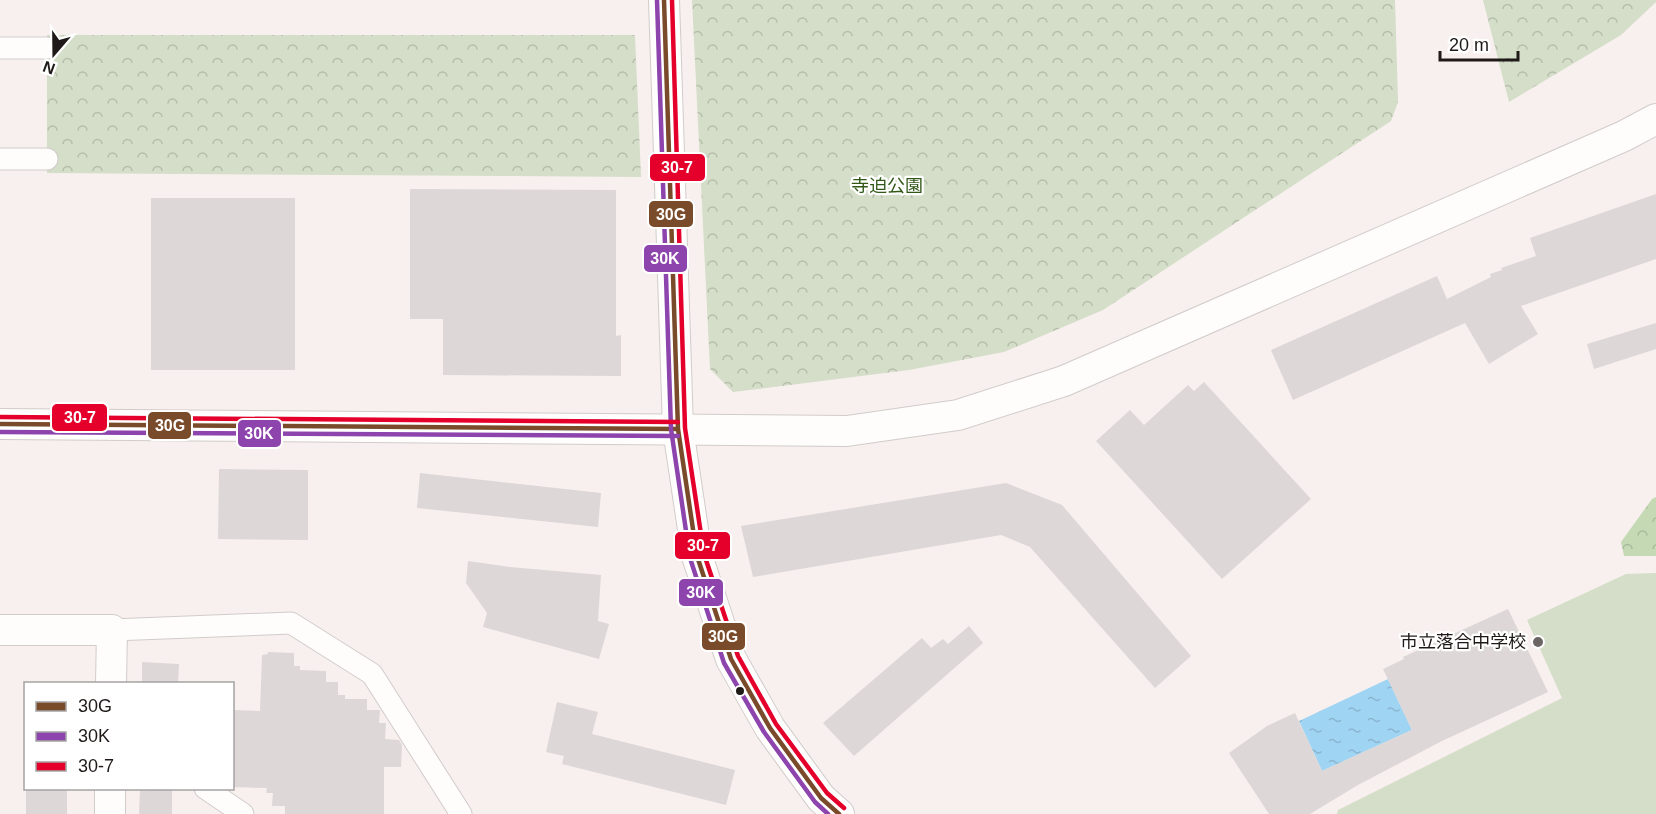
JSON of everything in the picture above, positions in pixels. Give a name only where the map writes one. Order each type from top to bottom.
[{"type":"street","points":[[664,0],[678,429],[697,556],[731,659],[770,728],[821,798],[838,814]]},
{"type":"street","points":[[0,48],[42,48]]},
{"type":"street","points":[[0,424],[847,431],[958,415],[1064,381],[1613,140],[1656,119]]},
{"type":"street","points":[[0,159],[43,159]]},
{"type":"street","points":[[0,630],[112,630],[291,623],[372,675],[461,814]]},
{"type":"street","points":[[111,682],[112,630]]},
{"type":"street","points":[[110,790],[110,814]]},
{"type":"street","points":[[207,790],[243,814]]},
{"type":"green space","name":"寺迫公園","points":[[692,0],[1395,0],[1398,102],[1391,121],[1103,310],[1004,352],[909,370],[733,392],[710,369]]},
{"type":"green space","points":[[1483,0],[1656,0],[1656,2],[1621,35],[1509,102]]},
{"type":"green space","points":[[47,35],[635,35],[641,177],[47,173]]},
{"type":"green space","points":[[1656,497],[1656,556],[1624,556],[1621,542],[1652,499]]},
{"type":"green space","points":[[1656,573],[1656,814],[1337,814],[1338,810],[1562,698],[1527,620],[1626,574]]},
{"type":"water","points":[[1388,679],[1412,730],[1322,771],[1299,721]]},
{"type":"building","points":[[410,189],[616,190],[616,336],[621,335],[621,376],[443,375],[443,319],[410,319]]},
{"type":"building","points":[[1656,194],[1656,259],[1521,306],[1538,334],[1489,364],[1465,323],[1293,400],[1271,350],[1437,276],[1447,299],[1491,277],[1490,274],[1502,270],[1501,268],[1536,256],[1530,238]]},
{"type":"building","points":[[151,198],[295,198],[295,370],[151,370]]},
{"type":"building","points":[[1656,323],[1656,349],[1594,369],[1587,344]]},
{"type":"building","points":[[1204,382],[1311,499],[1222,579],[1096,441],[1130,410],[1144,425],[1188,385],[1194,391]]},
{"type":"building","points":[[219,469],[308,470],[308,540],[218,539]]},
{"type":"building","points":[[420,473],[601,493],[598,527],[417,508]]},
{"type":"building","points":[[1006,483],[1062,505],[1191,656],[1155,688],[1030,547],[1001,535],[753,577],[741,526]]},
{"type":"building","points":[[468,561],[601,575],[598,621],[609,624],[599,659],[483,627],[487,613],[466,583]]},
{"type":"building","points":[[1508,609],[1548,692],[1442,741],[1358,785],[1310,814],[1269,814],[1229,753],[1267,726],[1295,713],[1322,771],[1412,730],[1383,669],[1404,659],[1403,657]]},
{"type":"building","points":[[969,626],[983,643],[854,756],[823,723],[922,638],[931,648],[943,639],[948,644]]},
{"type":"building","points":[[268,652],[294,653],[294,666],[300,666],[300,670],[326,671],[326,682],[338,682],[338,695],[345,695],[345,699],[367,699],[367,710],[380,710],[379,723],[386,723],[385,739],[399,740],[402,745],[401,767],[384,767],[384,814],[285,814],[285,806],[272,806],[273,793],[266,793],[267,788],[234,787],[234,710],[260,711],[262,655]]},
{"type":"building","points":[[142,662],[179,664],[178,682],[142,682]]},
{"type":"building","points":[[557,702],[598,712],[592,734],[735,770],[726,805],[562,764],[564,756],[546,752]]},
{"type":"building","points":[[26,790],[67,790],[67,814],[26,814]]},
{"type":"building","points":[[140,790],[172,790],[172,814],[139,814]]},
{"type":"transit line","name":"30K","points":[[657,0],[671,429],[690,558],[724,663],[764,732],[815,802],[828,814]]},
{"type":"transit line","name":"30G","points":[[664,0],[678,429],[697,556],[731,659],[770,728],[821,798],[839,814]]},
{"type":"transit line","name":"30-7","points":[[672,0],[685,428],[704,554],[738,656],[776,724],[827,793],[844,808]]},
{"type":"transit line","name":"30-7","points":[[0,417],[678,422]]},
{"type":"transit line","name":"30G","points":[[0,424],[678,429]]},
{"type":"transit line","name":"30K","points":[[0,432],[678,436]]},
{"type":"place","name":"市立落合中学校","points":[[1538,642]]}]
